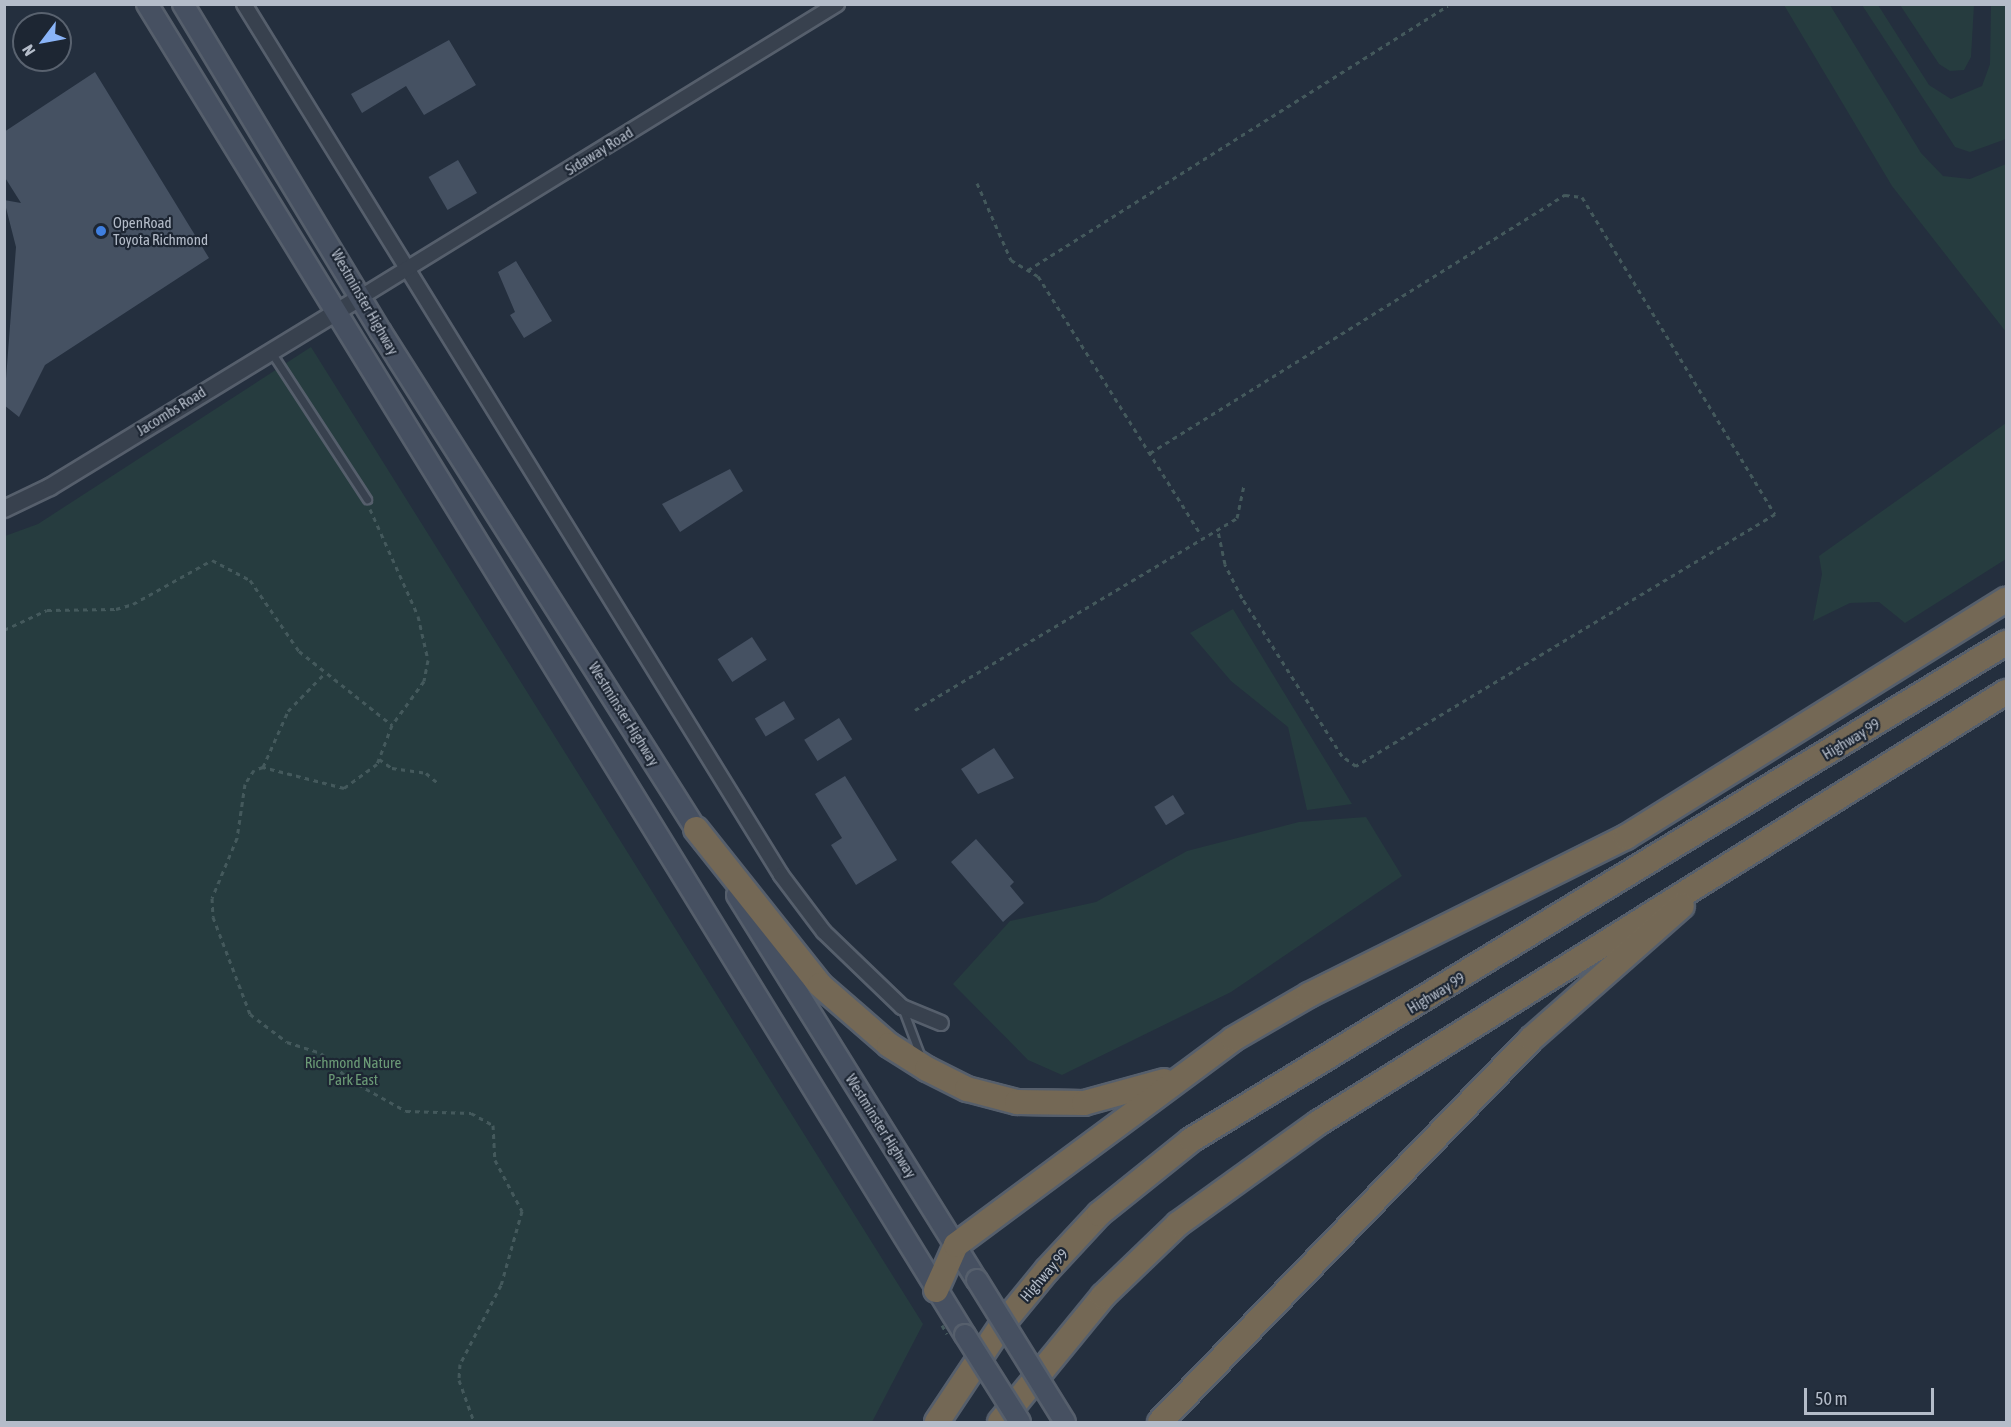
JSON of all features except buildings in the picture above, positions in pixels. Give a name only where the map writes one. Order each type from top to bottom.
[{"type":"highway","points":[[936,1290],[956,1245],[1175,1078],[1309,995],[1626,837],[2007,600]]},
{"type":"highway","name":"Highway 99","points":[[937,1422],[1001,1326],[1047,1270],[1099,1214],[1191,1140],[2007,643]]},
{"type":"highway","points":[[1000,1422],[1103,1296],[1178,1224],[1318,1124],[2007,692]]},
{"type":"highway","points":[[696,829],[820,985],[889,1045],[927,1069],[968,1089],[1017,1102],[1084,1103],[1175,1078]]},
{"type":"highway","points":[[1160,1422],[1531,1039],[1665,924],[1709,878]]},
{"type":"main road","name":"Westminster Highway","points":[[147,4],[936,1290],[1020,1422]]},
{"type":"main road","name":"Westminster Highway","points":[[183,4],[361,297],[1065,1422]]},
{"type":"street","points":[[244,4],[781,875],[824,932],[902,1007],[941,1023]]},
{"type":"street","name":"Sidaway Road","points":[[361,297],[837,4]]},
{"type":"street","name":"Jacombs Road","points":[[4,509],[50,487],[270,350],[361,297]]},
{"type":"lane","points":[[270,350],[367,499]]},
{"type":"lane","points":[[902,1007],[927,1069]]},
{"type":"path","points":[[1028,270],[1448,6]]},
{"type":"path","points":[[977,183],[1011,260],[1038,276],[1201,536]]},
{"type":"path","points":[[1149,453],[1565,195],[1582,197],[1776,514],[1356,766],[1342,756],[1242,598],[1225,564],[1218,530]]},
{"type":"path","points":[[915,710],[1201,536],[1218,530],[1237,518],[1244,485]]},
{"type":"path","points":[[263,767],[338,788],[379,759],[392,725],[412,704],[428,660],[396,558],[367,499]]},
{"type":"path","points":[[4,630],[47,610],[116,609],[133,604],[212,560],[250,580],[299,651],[324,674],[392,725]]},
{"type":"path","points":[[324,674],[288,711],[263,767],[245,784],[237,838],[212,898],[213,917],[250,1014],[287,1042],[321,1053],[350,1080],[406,1111],[450,1111],[485,1118],[495,1132],[495,1160],[522,1211],[501,1285],[460,1364],[459,1380],[474,1422]]},
{"type":"path","points":[[379,759],[392,768],[426,772],[438,783]]},
{"type":"green space","points":[[1784,5],[1830,5],[1921,153],[1943,176],[1970,179],[2006,164],[2006,332],[1892,186]]},
{"type":"green space","points":[[1862,5],[1878,5],[1929,85],[1951,99],[1982,86],[1990,64],[1991,5],[2006,5],[2006,139],[1970,152],[1955,147]]},
{"type":"green space","points":[[1900,5],[1974,5],[1971,57],[1964,70],[1950,71],[1939,64]]},
{"type":"green space","name":"Richmond Nature Park East","points":[[311,347],[923,1324],[872,1422],[5,1422],[5,536],[38,524]]},
{"type":"green space","points":[[2006,423],[2006,559],[1905,623],[1879,602],[1850,603],[1813,621],[1822,574],[1819,556]]},
{"type":"green space","points":[[1233,609],[1352,804],[1307,810],[1288,727],[1231,681],[1190,633]]},
{"type":"green space","points":[[1366,817],[1402,876],[1231,992],[1062,1075],[1028,1060],[953,984],[1010,921],[1096,902],[1187,851],[1299,822]]},
{"type":"place","name":"OpenRoad Toyota Richmond","points":[[101,231]]}]
